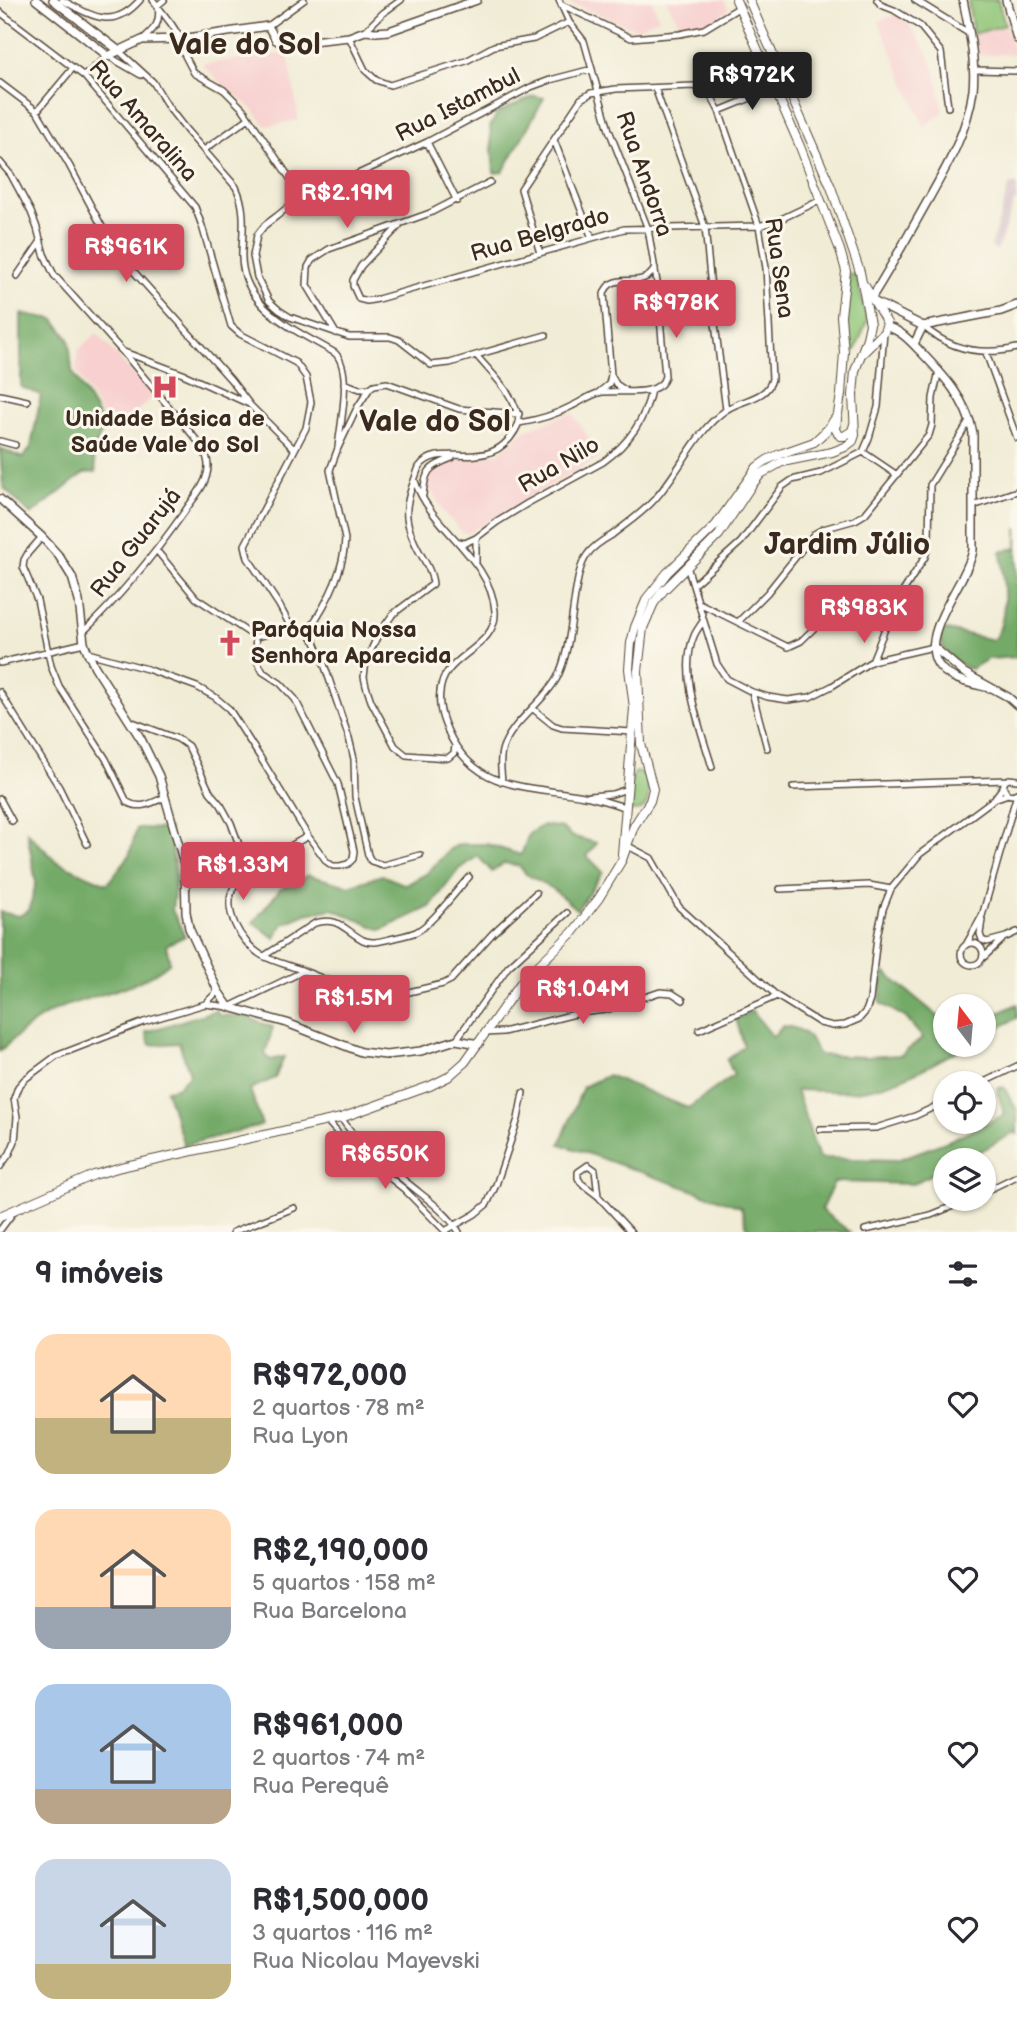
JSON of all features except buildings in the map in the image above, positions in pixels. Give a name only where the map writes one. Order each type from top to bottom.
[{"type":"main road","points":[[0,1216],[94,1175],[328,1122],[386,1104],[448,1077],[465,1062],[479,1044],[522,981],[573,932],[599,898],[622,860],[634,826],[650,802],[653,789],[641,744],[638,671],[639,643],[654,603],[719,536],[761,474],[782,462],[845,447],[853,441],[855,435],[854,384],[859,356],[870,324],[862,279],[831,187],[749,0]]},
{"type":"main road","points":[[738,3],[821,200],[846,271],[841,316],[843,378],[836,430],[840,436],[852,431],[855,421]]},
{"type":"main road","points":[[859,356],[885,330],[887,320],[862,279]]},
{"type":"main road","points":[[622,860],[634,708],[629,669],[631,643],[648,598],[656,585],[716,526],[757,467],[780,454],[814,442],[828,429],[838,414]]},
{"type":"main road","points":[[629,772],[638,767],[649,771]]},
{"type":"main road","points":[[625,807],[634,814],[645,811]]},
{"type":"street","points":[[36,0],[108,56],[153,82]]},
{"type":"street","points":[[53,0],[118,50],[153,82],[169,108],[236,187],[242,203],[242,259],[250,287],[270,314],[335,353],[343,364],[344,383],[338,448]]},
{"type":"street","points":[[62,0],[96,17],[107,19],[122,16],[140,0]]},
{"type":"street","points":[[155,3],[164,0]]},
{"type":"street","points":[[84,76],[108,56],[142,40],[181,39],[268,26],[304,0]]},
{"type":"street","points":[[268,26],[276,40],[283,44],[349,37],[365,30],[401,0]]},
{"type":"street","points":[[365,30],[388,31],[477,0]]},
{"type":"street","points":[[877,0],[881,5],[920,26],[941,52],[948,107]]},
{"type":"street","points":[[915,0],[970,34]]},
{"type":"street","points":[[963,0],[974,70],[971,103],[959,141],[875,300],[923,326],[933,335],[966,349],[986,353],[1017,348]]},
{"type":"street","points":[[1006,0],[1017,39]]},
{"type":"street","points":[[560,2],[631,38],[704,29],[738,3]]},
{"type":"street","name":"Rua Andorra","points":[[560,2],[569,22],[584,41],[609,130],[648,229],[655,267],[666,376],[659,388],[651,390]]},
{"type":"street","points":[[142,40],[157,25],[160,17],[155,3]]},
{"type":"street","points":[[155,3],[181,39],[183,52],[194,73],[224,90],[243,109],[304,199]]},
{"type":"street","name":"Rua Amaralina","points":[[0,12],[84,76],[195,207],[231,326],[240,334],[290,359],[302,369],[310,393],[311,411],[306,428],[245,545],[248,558],[292,629]]},
{"type":"street","points":[[349,37],[365,70],[376,80],[390,85],[456,65],[502,44],[534,39],[569,22]]},
{"type":"street","points":[[37,111],[74,68]]},
{"type":"street","name":"Rua Istambul","points":[[257,235],[282,211],[304,199],[427,142],[531,87],[550,79],[592,69]]},
{"type":"street","points":[[974,70],[1017,71]]},
{"type":"street","points":[[0,83],[37,111],[107,236],[127,264],[231,380],[250,405],[294,449]]},
{"type":"street","points":[[655,88],[705,227],[726,410]]},
{"type":"street","name":"Rua Sena","points":[[502,782],[501,758],[504,745],[556,680],[564,661],[577,584],[588,553],[642,513],[666,486],[698,439],[726,410],[761,394],[771,384],[772,379],[766,268],[759,226],[719,111],[709,92],[700,88],[598,91]]},
{"type":"street","points":[[719,111],[775,88]]},
{"type":"street","points":[[540,253],[520,189],[581,99],[598,91]]},
{"type":"street","points":[[204,150],[249,118]]},
{"type":"street","points":[[554,140],[592,238]]},
{"type":"street","points":[[427,142],[457,201]]},
{"type":"street","name":"Rua Guarujá","points":[[0,162],[23,196],[54,275],[200,444],[208,463],[205,482],[157,551],[111,606],[83,632]]},
{"type":"street","points":[[337,334],[307,285],[308,267],[318,255],[399,226],[457,201],[490,182]]},
{"type":"street","name":"Rua Belgrado","points":[[399,226],[356,273],[353,286],[359,299],[378,299],[624,229],[759,226],[821,200]]},
{"type":"street","points":[[244,228],[250,234],[257,235],[254,266],[260,286],[269,301],[290,317],[337,334],[349,337],[390,337],[399,340],[431,365],[450,363],[547,335]]},
{"type":"street","points":[[16,276],[41,241]]},
{"type":"street","points":[[519,423],[559,412],[598,393],[609,384],[611,375],[605,288],[612,283],[642,280],[651,275],[655,267]]},
{"type":"street","points":[[642,280],[652,285],[658,293]]},
{"type":"street","points":[[923,326],[1001,311],[1017,304]]},
{"type":"street","points":[[286,325],[290,317]]},
{"type":"street","points":[[914,344],[923,326]]},
{"type":"street","points":[[693,585],[741,542],[782,487],[792,480],[821,473],[863,452],[878,407],[885,330],[899,332],[939,370],[959,397],[973,433],[971,562],[944,610],[937,628],[934,648]]},
{"type":"street","points":[[122,351],[183,374],[250,405]]},
{"type":"street","points":[[986,353],[1017,438]]},
{"type":"street","points":[[455,746],[452,756],[443,759],[406,755],[395,746],[371,701],[364,677],[366,661],[377,635],[393,614],[433,584],[406,520],[419,467],[432,457],[490,454],[505,445],[519,423],[519,414],[511,397],[476,355]]},
{"type":"street","points":[[738,622],[767,593],[814,534],[865,514],[929,435],[939,370]]},
{"type":"street","points":[[611,375],[616,384],[630,391]]},
{"type":"street","points":[[344,383],[360,389],[370,388]]},
{"type":"street","points":[[308,631],[331,591],[345,548],[330,470],[357,408],[370,388],[387,383],[449,407],[519,414]]},
{"type":"street","points":[[598,393],[651,390]]},
{"type":"street","name":"Rua Nilo","points":[[457,542],[465,543],[476,538],[497,522],[603,462],[619,450],[640,422],[651,390]]},
{"type":"street","points":[[0,395],[27,401]]},
{"type":"street","points":[[872,661],[895,604],[925,557],[929,542],[930,485],[970,420]]},
{"type":"street","points":[[0,441],[15,445]]},
{"type":"street","points":[[863,452],[897,475]]},
{"type":"street","points":[[422,495],[425,476],[429,470],[458,456]]},
{"type":"street","points":[[415,479],[422,495],[476,563],[495,610],[494,622],[487,635],[443,677],[440,702],[442,716],[455,746],[477,770],[502,782],[517,787],[586,796],[625,807]]},
{"type":"street","points":[[973,506],[1017,491]]},
{"type":"street","points":[[409,501],[422,495]]},
{"type":"street","points":[[0,499],[59,556],[72,577],[88,653],[153,761],[185,867],[189,928],[218,991],[229,1007]]},
{"type":"street","points":[[41,537],[24,560],[23,567],[37,600],[47,651],[59,686],[106,759],[127,802],[140,807],[165,797]]},
{"type":"street","points":[[476,538],[476,563]]},
{"type":"street","points":[[157,551],[196,598],[255,637],[292,629],[308,631]]},
{"type":"street","points":[[685,556],[702,621],[717,664],[727,679],[752,692],[788,700],[810,697],[872,661],[934,648]]},
{"type":"street","points":[[698,603],[788,647],[802,641],[837,606]]},
{"type":"street","points":[[702,621],[693,637],[689,683],[712,767]]},
{"type":"street","points":[[308,631],[324,664],[349,738],[354,759],[355,797],[371,862],[383,865],[420,855]]},
{"type":"street","points":[[88,653],[147,669],[197,687],[215,697],[229,709],[327,862],[334,866],[348,864],[353,859],[353,844],[338,783],[295,699],[280,683],[263,671],[257,661],[255,637]]},
{"type":"street","points":[[0,663],[84,643]]},
{"type":"street","points":[[934,648],[963,672],[1008,697],[1017,705]]},
{"type":"street","points":[[0,692],[59,787],[87,844]]},
{"type":"street","points":[[752,692],[767,748]]},
{"type":"street","points":[[532,708],[553,726],[633,732]]},
{"type":"street","points":[[130,721],[178,739],[188,746],[210,792],[226,814],[249,872]]},
{"type":"street","points":[[994,799],[1013,778]]},
{"type":"street","points":[[793,787],[1013,778]]},
{"type":"street","points":[[1003,786],[1008,794]]},
{"type":"street","points":[[586,796],[612,794],[628,789]]},
{"type":"street","points":[[628,846],[651,858],[679,906],[777,996],[820,1023],[845,1025],[859,1019],[866,1011],[870,1000],[877,936],[883,909],[891,889],[905,870],[920,854],[994,799],[1017,794],[982,916],[982,960]]},
{"type":"street","points":[[0,799],[12,821]]},
{"type":"street","points":[[308,836],[249,872],[237,883],[229,906],[233,920],[252,949],[264,956],[371,998],[379,999],[443,984],[457,974],[493,933],[536,893]]},
{"type":"street","points":[[264,956],[324,920],[333,921],[370,942],[415,932],[428,923],[469,877]]},
{"type":"street","points":[[780,889],[869,886],[891,889]]},
{"type":"street","points":[[456,1041],[508,967],[567,913]]},
{"type":"street","points":[[982,916],[961,952],[963,960],[973,965],[1006,937]]},
{"type":"street","points":[[967,943],[991,942],[1017,932]]},
{"type":"street","points":[[229,1007],[304,971]]},
{"type":"street","points":[[205,1004],[218,991]]},
{"type":"street","points":[[485,1033],[503,1032],[579,1013],[606,1010],[660,992],[672,993],[683,1000]]},
{"type":"street","points":[[699,1030],[777,996]]},
{"type":"street","points":[[0,1167],[15,1141],[17,1117],[14,1098],[25,1079],[56,1056],[144,1022],[205,1004],[229,1007],[287,1023],[361,1052],[386,1055],[421,1051],[456,1041],[479,1044]]},
{"type":"street","points":[[996,1076],[1017,1066]]},
{"type":"street","points":[[342,1137],[404,1189],[445,1231],[487,1205],[518,1119],[523,1093]]},
{"type":"street","points":[[820,1129],[876,1128],[933,1108]]},
{"type":"street","points":[[341,1118],[363,1146],[430,1202],[459,1232]]},
{"type":"street","points":[[328,1122],[337,1132]]},
{"type":"street","points":[[598,1196],[595,1170],[588,1165],[578,1172],[581,1183],[598,1196],[631,1232]]},
{"type":"street","points":[[996,1186],[1017,1176]]},
{"type":"street","points":[[233,1232],[294,1208]]},
{"type":"street","points":[[0,1230],[17,1209]]},
{"type":"street","points":[[865,1230],[941,1211]]},
{"type":"shaded area","points":[[563,0],[652,0],[659,18],[636,29]]},
{"type":"shaded area","points":[[666,0],[724,0],[729,9],[710,23],[682,28]]},
{"type":"shaded area","points":[[896,14],[909,24],[929,55],[937,78],[943,113],[924,127],[878,21]]},
{"type":"shaded area","points":[[1007,27],[1014,54],[978,55],[973,35]]},
{"type":"shaded area","points":[[288,53],[299,120],[266,126],[252,108],[217,80],[202,64]]},
{"type":"shaded area","points":[[1017,183],[1017,200],[997,251],[991,247],[1009,186]]},
{"type":"shaded area","points":[[97,333],[153,397],[113,432],[76,370],[78,350]]},
{"type":"shaded area","points":[[572,412],[600,457],[468,533],[463,533],[443,512],[427,483],[429,474],[451,461],[499,453],[523,431]]},
{"type":"green space","points":[[968,0],[998,0],[1005,25],[973,34]]},
{"type":"green space","points":[[534,96],[544,98],[503,172],[494,173],[490,127],[497,113]]},
{"type":"green space","points":[[849,274],[856,275],[867,321],[855,351],[849,350],[845,320]]},
{"type":"green space","points":[[21,314],[54,319],[69,339],[72,371],[104,426],[93,452],[96,472],[84,473],[31,515],[3,487],[0,448],[23,458],[31,447],[41,395],[21,387]]},
{"type":"green space","points":[[1017,548],[1017,657],[988,659],[971,669],[965,667],[945,650],[941,632],[947,630],[993,640],[1002,622],[1004,610],[1001,551]]},
{"type":"green space","points":[[635,772],[645,774],[648,797],[644,807],[633,811],[629,808],[632,777]]},
{"type":"green space","points":[[543,825],[562,828],[571,836],[597,843],[587,856],[603,872],[577,910],[553,889],[526,874],[519,866],[504,863],[492,872],[478,856],[459,869],[430,907],[381,930],[333,909],[306,914],[283,924],[275,938],[253,923],[280,889],[308,875],[349,886],[382,875],[406,885],[426,874],[450,849],[460,844],[487,844],[521,855],[529,834]]},
{"type":"green space","points":[[137,828],[169,829],[176,879],[172,910],[185,936],[166,945],[170,962],[131,985],[50,1013],[0,1051],[0,912],[19,916],[29,910],[36,883],[27,832],[57,862],[107,884],[129,856]]},
{"type":"green space","points":[[883,971],[933,1012],[933,1057],[945,1057],[914,1073],[871,1089],[841,1092],[796,1090],[819,1158],[897,1160],[963,1134],[996,1134],[996,1119],[1004,1115],[997,1088],[1004,1087],[1017,1110],[1017,1134],[1015,1132],[986,1148],[933,1148],[933,1173],[913,1184],[834,1182],[821,1210],[850,1232],[748,1232],[741,1207],[560,1144],[583,1087],[608,1075],[688,1108],[734,1075],[727,1060],[744,1046],[736,1019],[752,1011],[773,1037],[783,1026],[802,1031],[819,1055],[901,1055],[923,1038],[906,1018],[880,1003]]},
{"type":"green space","points":[[1017,1004],[1017,1018],[996,1029],[996,1014]]},
{"type":"green space","points":[[217,1010],[219,1015],[243,1016],[273,1027],[265,1054],[270,1060],[284,1057],[275,1078],[250,1089],[262,1125],[184,1145],[166,1090],[177,1088],[190,1074],[179,1043],[150,1045],[146,1032]]},
{"type":"place","name":"Unidade Básica de Saúde Vale do Sol","points":[[165,387]]},
{"type":"place","name":"Paróquia Nossa Senhora Aparecida","points":[[230,643]]},
{"type":"district","name":"Vale do Sol","points":[[245,45]]},
{"type":"district","name":"Vale do Sol","points":[[435,422]]},
{"type":"district","name":"Jardim Júlio","points":[[847,545]]}]
